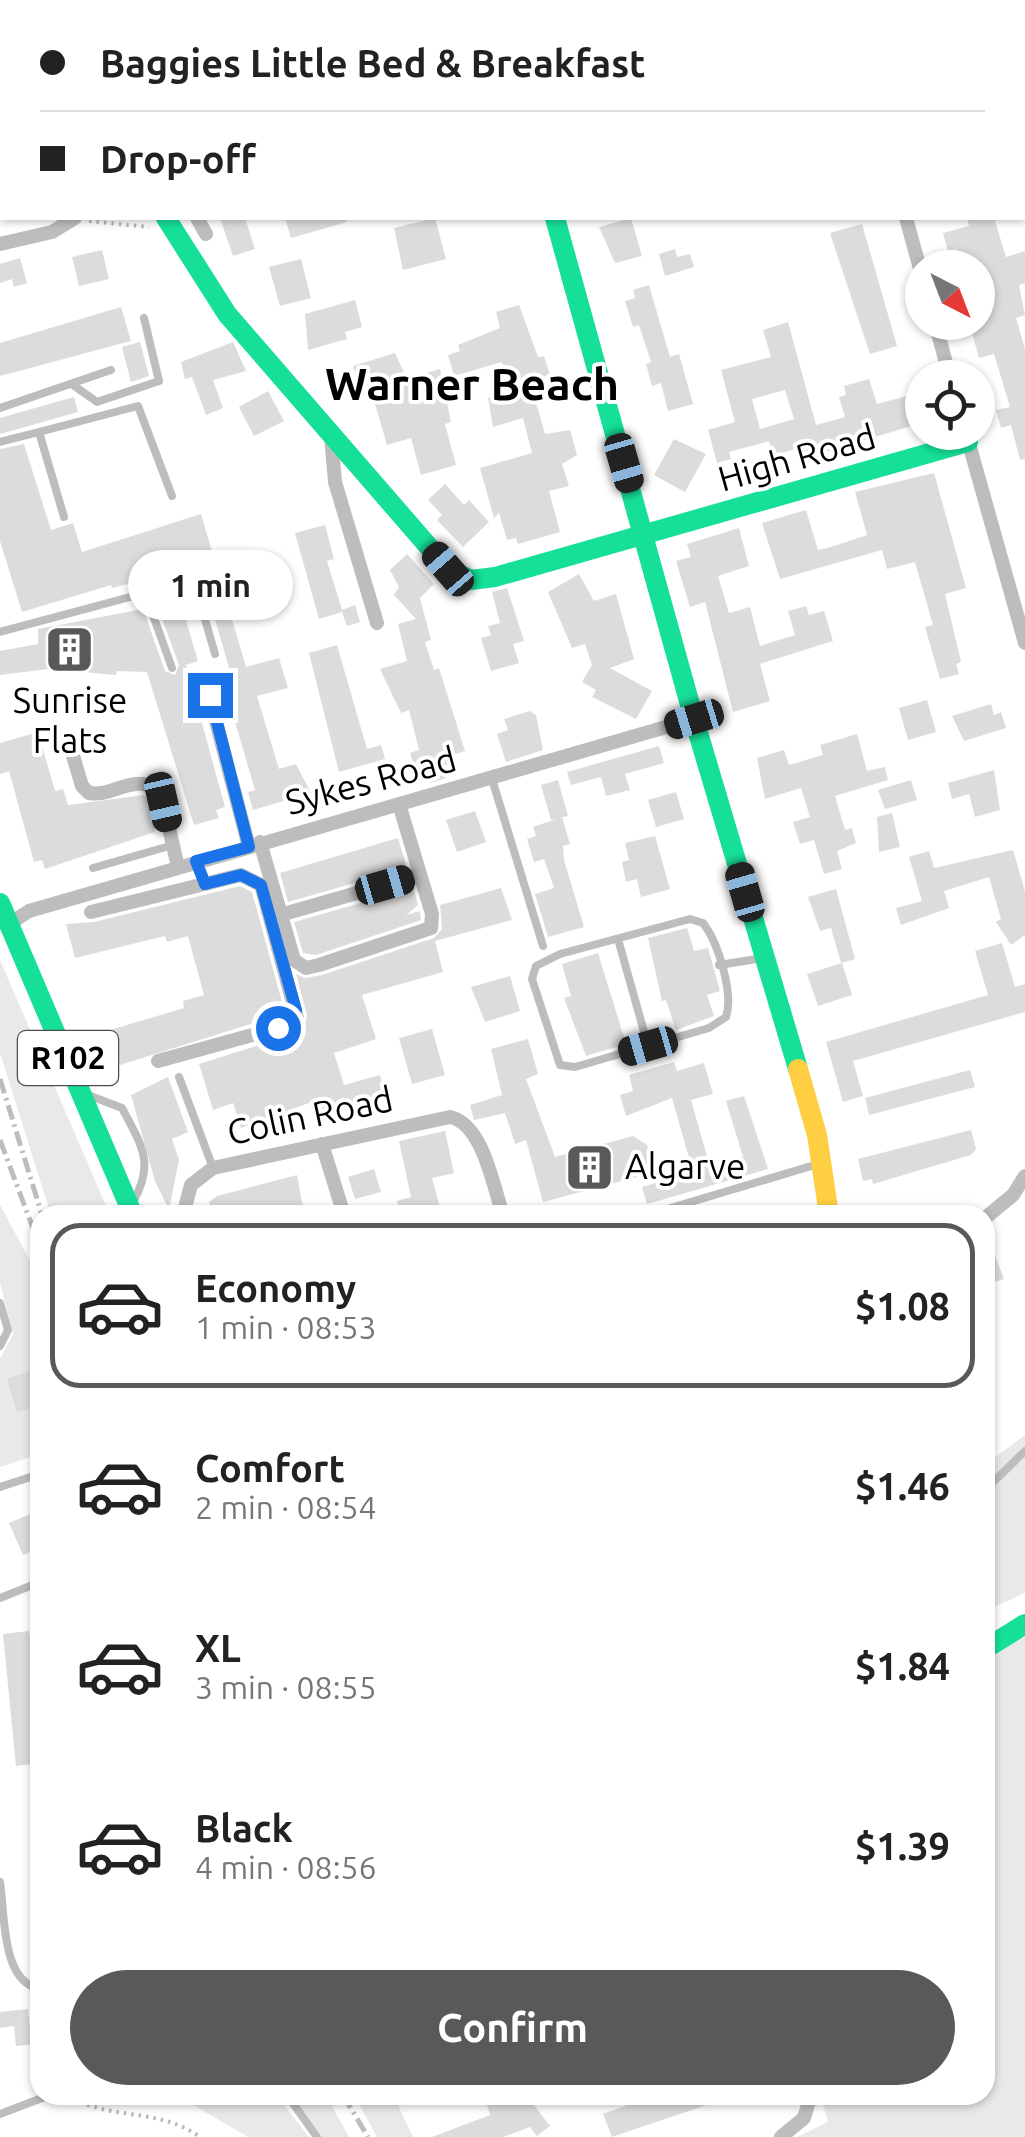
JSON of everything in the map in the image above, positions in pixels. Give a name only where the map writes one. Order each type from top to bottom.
[{"type":"street","points":[[199,220],[206,234]]},
{"type":"street","points":[[556,220],[822,1163],[827,1205]]},
{"type":"street","points":[[907,220],[915,250]]},
{"type":"street","points":[[0,244],[47,233],[72,221]]},
{"type":"street","points":[[169,223],[227,314],[332,436],[335,482],[377,624]]},
{"type":"street","name":"High Road","points":[[332,436],[448,569],[476,582],[924,450]]},
{"type":"street","points":[[971,450],[1025,643]]},
{"type":"street","points":[[210,695],[254,845],[299,966],[306,968],[336,960],[432,928],[432,914],[399,804]]},
{"type":"street","name":"Sykes Road","points":[[9,924],[30,911],[196,861],[492,780],[694,719]]},
{"type":"street","points":[[72,749],[82,786],[89,793],[104,793],[131,783],[146,783],[156,789],[178,867]]},
{"type":"street","points":[[196,861],[205,884]]},
{"type":"street","points":[[91,912],[241,875],[261,885],[297,1018],[278,1028],[158,1061]]},
{"type":"street","points":[[280,915],[420,876]]},
{"type":"street","name":"R102","points":[[0,903],[130,1205]]},
{"type":"street","name":"Colin Road","points":[[186,1205],[191,1185],[213,1168],[450,1117],[462,1120],[472,1132],[499,1205]]},
{"type":"street","points":[[322,1144],[341,1205]]},
{"type":"street","points":[[995,1209],[1013,1194],[1025,1176]]},
{"type":"street","points":[[995,1644],[1025,1624]]},
{"type":"street","points":[[781,2137],[804,2118],[808,2105]]},
{"type":"lane","points":[[43,220],[47,233]]},
{"type":"lane","points":[[73,385],[87,399],[98,402],[159,381],[144,318]]},
{"type":"lane","points":[[0,408],[111,370]]},
{"type":"lane","points":[[0,442],[138,406],[172,496]]},
{"type":"lane","points":[[39,432],[64,518]]},
{"type":"lane","points":[[172,668],[143,588],[177,579],[192,584],[215,654]]},
{"type":"lane","points":[[0,632],[145,593]]},
{"type":"lane","points":[[492,780],[543,946]]},
{"type":"lane","points":[[92,868],[172,844]]},
{"type":"lane","points":[[698,919],[708,929],[719,965],[729,1003],[726,1017],[709,1028],[574,1067],[560,1066],[532,979],[544,960],[618,938],[698,919]]},
{"type":"lane","points":[[618,938],[648,1046]]},
{"type":"lane","points":[[719,965],[763,958]]},
{"type":"lane","points":[[178,1077],[213,1168]]},
{"type":"lane","points":[[83,1093],[116,1102],[122,1108],[145,1161],[147,1177],[135,1205]]},
{"type":"lane","points":[[677,1205],[822,1163]]},
{"type":"lane","points":[[0,1303],[8,1330],[0,1346]]},
{"type":"lane","points":[[995,1480],[1025,1451]]},
{"type":"lane","points":[[0,1487],[30,1477]]},
{"type":"lane","points":[[0,1598],[30,1586]]},
{"type":"lane","points":[[0,1882],[14,1970],[30,1986]]},
{"type":"lane","points":[[0,2114],[30,2103]]},
{"type":"lane","points":[[293,2105],[317,2137]]},
{"type":"path","points":[[72,221],[169,223]]},
{"type":"path","points":[[83,2105],[176,2121],[200,2137]]},
{"type":"shaded area","points":[[0,960],[106,1205],[48,1205],[0,1053]]},
{"type":"shaded area","points":[[0,1205],[30,1260],[30,1457],[0,1467],[0,1359],[13,1334],[0,1283]]},
{"type":"shaded area","points":[[1025,1435],[1025,1593],[995,1606],[995,1458]]},
{"type":"shaded area","points":[[1025,1629],[1025,2137],[797,2137],[828,2122],[823,2105],[995,2105],[995,1649]]},
{"type":"shaded area","points":[[284,2105],[309,2137],[248,2137],[195,2106]]},
{"type":"shaded area","points":[[298,2105],[331,2105],[349,2137],[322,2137]]},
{"type":"shaded area","points":[[359,2105],[398,2105],[413,2137],[377,2137]]},
{"type":"building","points":[[221,220],[246,220],[255,249],[233,256]]},
{"type":"building","points":[[286,220],[346,220],[347,222],[291,238]]},
{"type":"building","points":[[436,220],[446,259],[403,270],[394,228]]},
{"type":"building","points":[[632,220],[642,256],[615,263],[599,227]]},
{"type":"building","points":[[968,220],[995,220],[1006,257],[1025,251],[1025,283],[1019,285],[1025,315],[1016,318],[1025,349],[1025,459],[1020,460],[1011,425],[1001,428],[996,410],[1010,407],[994,354],[979,358],[974,340],[995,340],[995,250],[948,250],[943,233],[969,226]]},
{"type":"building","points":[[862,224],[897,346],[870,354],[830,233]]},
{"type":"building","points":[[675,249],[677,257],[690,254],[694,267],[665,276],[659,254]]},
{"type":"building","points":[[102,250],[109,279],[79,286],[72,257]]},
{"type":"building","points":[[20,258],[27,283],[14,287],[12,279],[0,283],[0,264]]},
{"type":"building","points":[[301,259],[311,298],[280,306],[269,267]]},
{"type":"building","points":[[649,285],[670,357],[679,354],[693,404],[668,411],[661,383],[652,386],[646,364],[651,362],[639,325],[633,327],[625,301],[635,298],[633,290]]},
{"type":"building","points":[[355,300],[362,327],[345,332],[347,339],[308,350],[305,314]]},
{"type":"building","points":[[519,305],[538,357],[544,356],[550,375],[530,381],[545,434],[570,430],[577,455],[562,464],[569,486],[549,491],[560,532],[518,544],[516,538],[507,540],[499,513],[494,518],[480,468],[532,453],[523,418],[493,427],[488,398],[511,391],[502,362],[454,376],[448,355],[460,351],[458,345],[500,328],[496,312]]},
{"type":"building","points":[[121,307],[131,341],[0,376],[0,343]]},
{"type":"building","points":[[788,322],[816,425],[845,417],[839,397],[846,395],[844,386],[869,379],[877,404],[905,396],[905,428],[808,457],[805,446],[773,456],[769,441],[729,452],[731,459],[717,463],[708,430],[735,422],[721,370],[771,357],[763,330]],"holes":[[[785,390],[794,419],[760,429],[752,399]]]},
{"type":"building","points":[[140,342],[149,376],[131,382],[122,347]]},
{"type":"building","points":[[233,342],[246,371],[213,380],[223,408],[206,415],[192,377],[185,379],[181,362]]},
{"type":"building","points":[[395,353],[407,379],[440,369],[451,422],[445,424],[456,465],[421,475],[411,438],[387,445],[376,407],[366,384],[359,386],[353,366]]},
{"type":"building","points":[[268,391],[284,421],[254,436],[239,407]]},
{"type":"building","points":[[74,397],[78,412],[0,434],[0,418]]},
{"type":"building","points":[[674,439],[706,454],[685,492],[654,475]]},
{"type":"building","points":[[24,444],[51,530],[73,523],[82,552],[201,514],[246,667],[279,658],[288,688],[257,696],[279,769],[296,764],[311,793],[253,810],[248,792],[255,790],[221,674],[230,671],[198,561],[172,573],[112,588],[111,585],[22,612],[0,541],[0,449]]},
{"type":"building","points":[[934,473],[966,588],[945,594],[961,662],[956,664],[959,674],[940,679],[925,627],[933,625],[915,562],[887,569],[882,550],[780,579],[762,523],[806,510],[818,550],[831,547],[867,535],[855,492]]},
{"type":"building","points":[[445,484],[464,505],[469,500],[489,522],[463,547],[437,520],[442,515],[428,500]]},
{"type":"building","points":[[325,525],[334,559],[327,561],[342,610],[355,605],[360,622],[347,626],[342,612],[319,619],[295,533]]},
{"type":"building","points":[[739,528],[749,566],[718,576],[729,613],[750,607],[760,646],[795,635],[788,611],[806,606],[809,615],[824,611],[833,641],[760,664],[770,701],[733,712],[705,602],[690,607],[676,561],[691,557],[687,544]]},
{"type":"building","points":[[407,554],[434,584],[420,598],[431,640],[425,642],[434,670],[439,668],[465,751],[455,754],[457,762],[443,766],[446,778],[430,783],[425,768],[416,771],[410,753],[419,750],[409,710],[401,713],[380,669],[407,661],[398,624],[416,619],[394,595],[399,587],[390,570]]},
{"type":"building","points":[[579,574],[594,601],[616,594],[634,659],[610,668],[652,691],[636,719],[592,697],[596,690],[582,682],[592,665],[585,644],[572,648],[548,592]]},
{"type":"building","points":[[176,587],[198,661],[186,665],[225,807],[216,810],[219,818],[194,825],[147,672],[117,671],[116,675],[48,669],[0,675],[0,651],[38,644],[38,629],[143,609],[165,671],[175,675],[179,665],[157,605],[161,604],[158,592]]},
{"type":"building","points":[[507,588],[524,641],[513,644],[519,663],[491,671],[481,638],[491,635],[488,626],[500,623],[492,592]]},
{"type":"building","points":[[337,645],[367,749],[381,745],[385,759],[339,772],[309,653]]},
{"type":"building","points":[[927,700],[936,732],[908,740],[899,708]]},
{"type":"building","points":[[991,704],[994,715],[1001,712],[1006,728],[964,741],[952,716]]},
{"type":"building","points":[[530,711],[536,715],[543,750],[506,762],[497,734],[508,730],[504,719]]},
{"type":"building","points":[[38,732],[55,791],[63,789],[68,805],[144,795],[152,805],[155,832],[45,869],[42,860],[34,862],[9,771],[0,774],[0,743]]},
{"type":"building","points":[[857,734],[867,771],[885,767],[888,780],[835,796],[845,830],[852,828],[856,843],[837,851],[842,869],[824,874],[814,840],[800,844],[793,822],[810,817],[801,788],[765,799],[757,758],[784,750],[789,765],[823,755],[820,745]]},
{"type":"building","points":[[659,746],[664,763],[625,774],[630,790],[606,796],[601,777],[571,785],[567,772]]},
{"type":"building","points":[[994,770],[1000,810],[975,817],[969,794],[952,799],[948,783]]},
{"type":"building","points":[[558,780],[568,816],[551,820],[541,785]]},
{"type":"building","points":[[911,780],[917,800],[885,809],[878,790]]},
{"type":"building","points":[[676,792],[684,819],[656,827],[648,800]]},
{"type":"building","points":[[475,811],[486,842],[457,852],[446,820]]},
{"type":"building","points":[[892,813],[900,847],[879,852],[877,817]]},
{"type":"building","points":[[562,817],[570,844],[563,846],[564,860],[584,927],[548,937],[535,894],[554,888],[544,859],[534,862],[527,839],[536,836],[533,827]]},
{"type":"building","points":[[655,836],[670,889],[641,897],[637,879],[626,882],[622,862],[629,860],[625,843]]},
{"type":"building","points":[[398,838],[407,868],[288,902],[280,873]]},
{"type":"building","points":[[1013,850],[1025,891],[1025,935],[1011,945],[996,922],[1001,919],[989,877],[944,891],[949,908],[901,925],[896,908],[922,901],[909,857],[929,851],[934,868]]},
{"type":"building","points":[[240,886],[252,892],[285,1013],[120,1065],[110,1030],[184,1008],[183,1001],[204,995],[188,936],[167,942],[165,936],[75,958],[66,924],[94,922]]},
{"type":"building","points":[[413,888],[418,905],[406,915],[420,911],[421,920],[316,955],[303,953],[294,922]]},
{"type":"building","points":[[501,888],[512,920],[435,941],[443,972],[362,995],[376,1039],[334,1053],[344,1085],[380,1075],[385,1095],[320,1110],[317,1100],[241,1128],[233,1103],[213,1110],[199,1064],[281,1038],[305,1025],[307,1015],[296,974],[305,978],[322,975],[434,938],[442,929],[440,905]]},
{"type":"building","points":[[836,889],[855,959],[841,963],[831,928],[820,931],[808,897]]},
{"type":"building","points":[[687,928],[694,951],[708,948],[720,991],[707,995],[714,1016],[676,1030],[666,1000],[662,1001],[648,938]]},
{"type":"building","points":[[1002,943],[1015,987],[1025,984],[1025,1012],[853,1061],[863,1096],[843,1102],[826,1042],[988,995],[975,951]]},
{"type":"building","points":[[598,953],[626,1044],[586,1056],[564,998],[571,996],[562,964]]},
{"type":"building","points":[[842,963],[852,995],[818,1006],[807,974]]},
{"type":"building","points":[[510,976],[520,1011],[485,1022],[471,987]]},
{"type":"building","points":[[432,1029],[445,1075],[412,1084],[399,1038]]},
{"type":"building","points":[[528,1039],[538,1074],[526,1079],[555,1157],[633,1136],[647,1145],[652,1160],[637,1177],[543,1202],[526,1140],[515,1144],[505,1113],[474,1120],[470,1105],[502,1095],[491,1049]]},
{"type":"building","points":[[674,1062],[677,1071],[704,1063],[713,1094],[691,1100],[710,1167],[743,1157],[726,1101],[744,1096],[768,1169],[647,1204],[642,1187],[693,1172],[672,1098],[626,1116],[620,1095],[633,1091],[629,1075]]},
{"type":"building","points":[[970,1070],[975,1087],[869,1115],[865,1098]]},
{"type":"building","points":[[168,1077],[188,1132],[172,1139],[179,1160],[170,1205],[155,1181],[131,1095]]},
{"type":"building","points":[[971,1130],[976,1149],[971,1155],[873,1184],[872,1179],[863,1181],[858,1159]]},
{"type":"building","points":[[445,1131],[454,1173],[432,1178],[439,1205],[398,1205],[397,1201],[411,1197],[399,1141]]},
{"type":"building","points":[[374,1169],[381,1192],[355,1199],[348,1177]]},
{"type":"building","points":[[297,1175],[303,1205],[210,1205],[217,1196]]},
{"type":"building","points":[[995,1256],[1004,1279],[995,1282]]},
{"type":"building","points":[[30,1371],[30,1408],[17,1412],[7,1379]]},
{"type":"building","points":[[30,1514],[30,1552],[23,1555],[9,1523]]},
{"type":"building","points":[[29,1631],[30,1764],[16,1766],[3,1634]]},
{"type":"building","points":[[28,2009],[30,2045],[16,2046],[14,2026],[0,2028],[0,2012]]},
{"type":"building","points":[[487,2105],[534,2105],[550,2126],[537,2136],[530,2127],[503,2137],[432,2137],[490,2115]]},
{"type":"building","points":[[628,2105],[706,2105],[612,2137],[603,2114]]},
{"type":"railway","points":[[0,1079],[39,1205]]},
{"type":"railway","points":[[0,1140],[30,1220]]},
{"type":"railway","points":[[349,2105],[368,2137]]},
{"type":"traffic: fast","points":[[167,220],[227,314],[448,569],[471,580],[495,577],[940,450]]},
{"type":"traffic: fast","points":[[556,220],[694,719],[798,1069]]},
{"type":"traffic: fast","points":[[0,903],[129,1205]]},
{"type":"traffic: fast","points":[[995,1643],[1025,1624]]},
{"type":"traffic: slow","points":[[798,1069],[817,1135],[828,1205]]},
{"type":"place","name":"Sunrise Flats","points":[[70,649]]},
{"type":"place","name":"Algarve","points":[[590,1167]]},
{"type":"district","name":"Warner Beach","points":[[472,384]]},
{"type":"route","points":[[210,695],[249,847],[196,861],[205,884],[241,875],[256,879],[261,885],[297,1018],[278,1028]]}]
